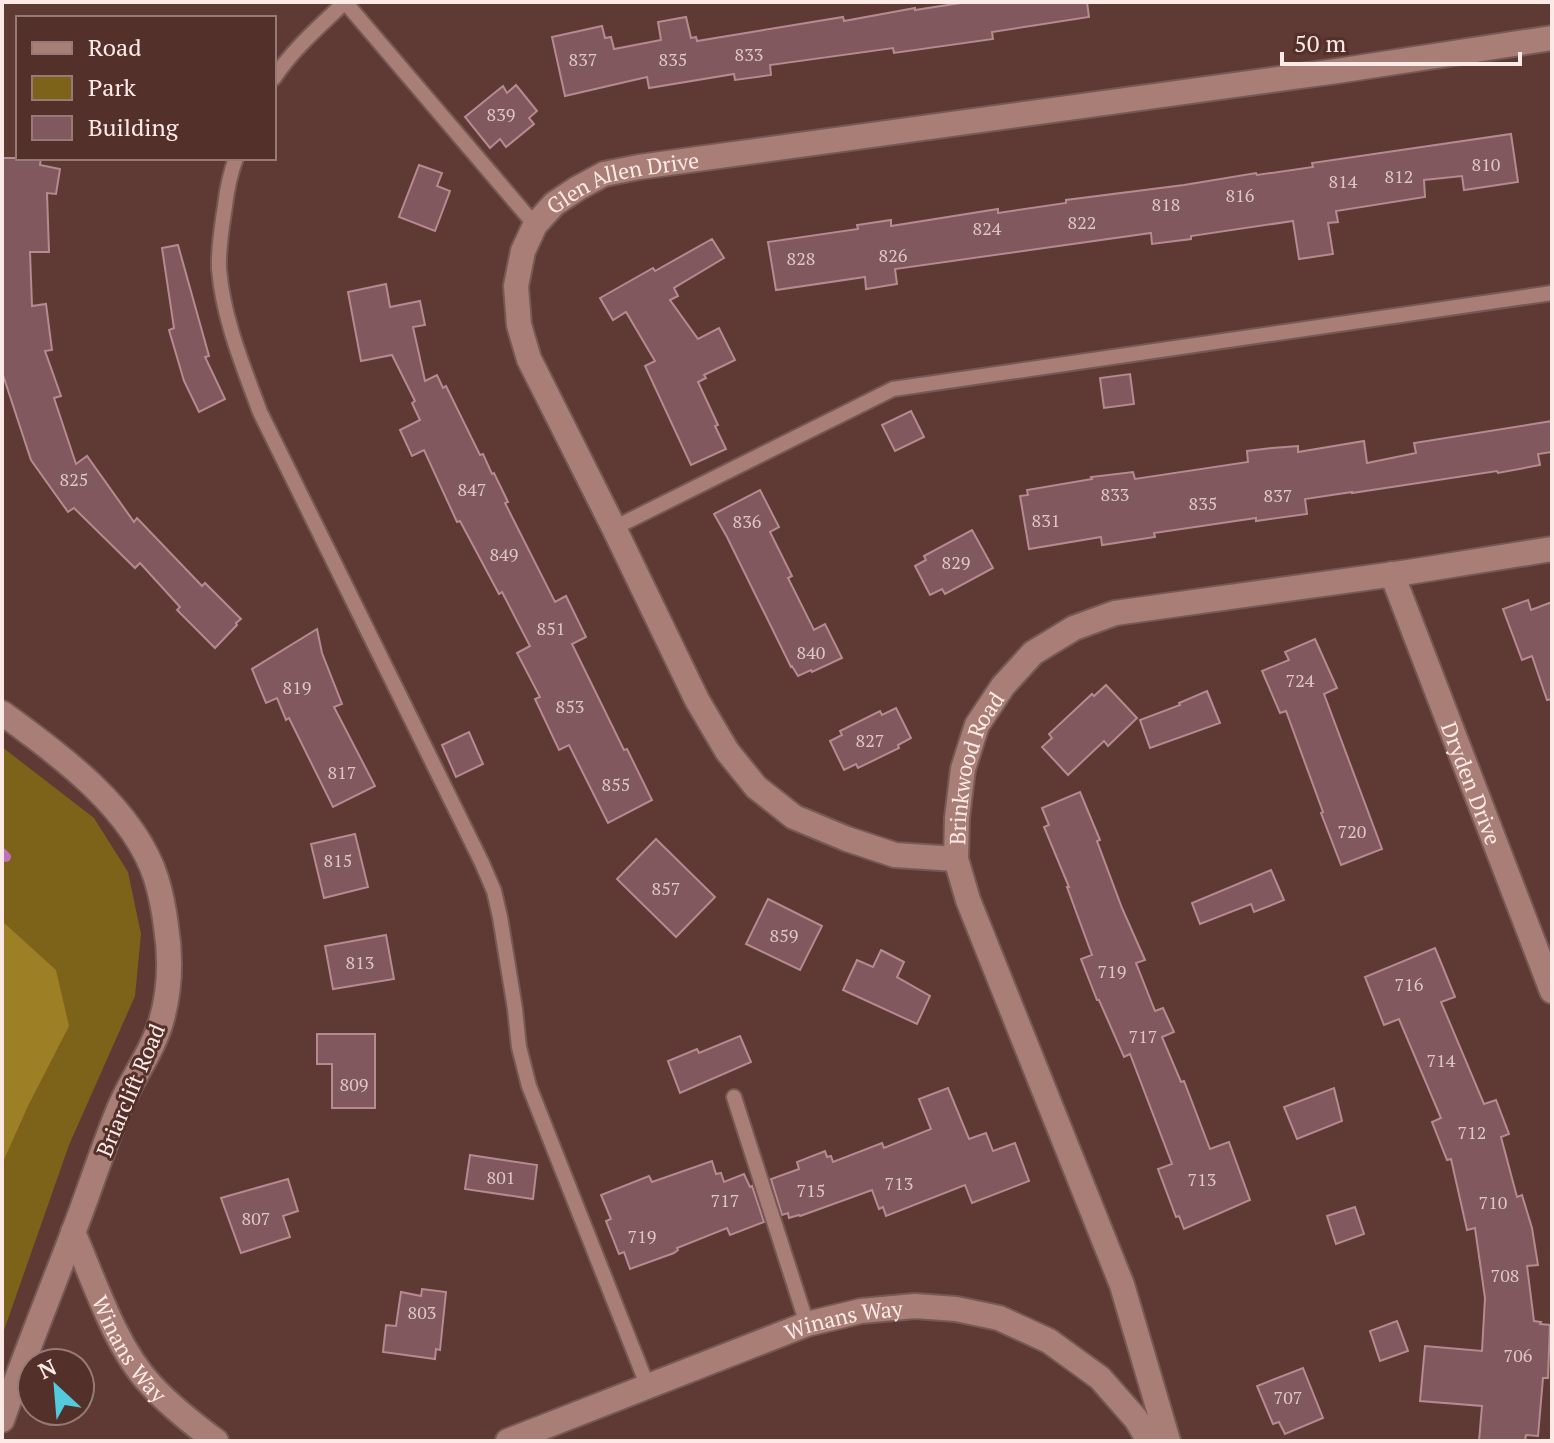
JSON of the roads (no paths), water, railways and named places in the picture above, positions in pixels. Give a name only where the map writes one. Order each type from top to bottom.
[{"type":"street","name":"Glen Allen Drive","points":[[956,859],[895,855],[794,817],[756,787],[727,751],[697,700],[529,359],[519,325],[516,286],[523,251],[535,225],[554,204],[578,188],[604,174],[639,167],[1337,71],[1552,38]]},
{"type":"street","name":"Brinkwood Road","points":[[1168,1441],[1122,1285],[968,900],[956,859],[963,769],[977,725],[1003,686],[1033,653],[1074,628],[1115,613],[1552,549]]},
{"type":"street","name":"Dryden Drive","points":[[1392,574],[1552,991]]},
{"type":"street","name":"Briarclift Road","points":[[2,713],[83,777],[120,815],[140,844],[156,876],[168,935],[168,974],[161,1022],[120,1106],[2,1420]]},
{"type":"street","name":"Winans Way","points":[[73,1232],[119,1339],[141,1372],[183,1416],[216,1441]]},
{"type":"street","name":"Winans Way","points":[[508,1441],[807,1324],[861,1311],[915,1306],[956,1309],[999,1318],[1049,1341],[1100,1378],[1136,1419],[1149,1441]]},
{"type":"lane","points":[[276,75],[345,2],[535,225]]},
{"type":"lane","points":[[235,160],[229,175],[221,228],[219,268],[227,312],[242,364],[260,412],[494,891],[513,994],[519,1047],[529,1086],[648,1387]]},
{"type":"lane","points":[[614,528],[893,389],[1552,293]]},
{"type":"lane","points":[[734,1097],[807,1324]]},
{"type":"waterway","points":[[2,853],[6,857]]}]
